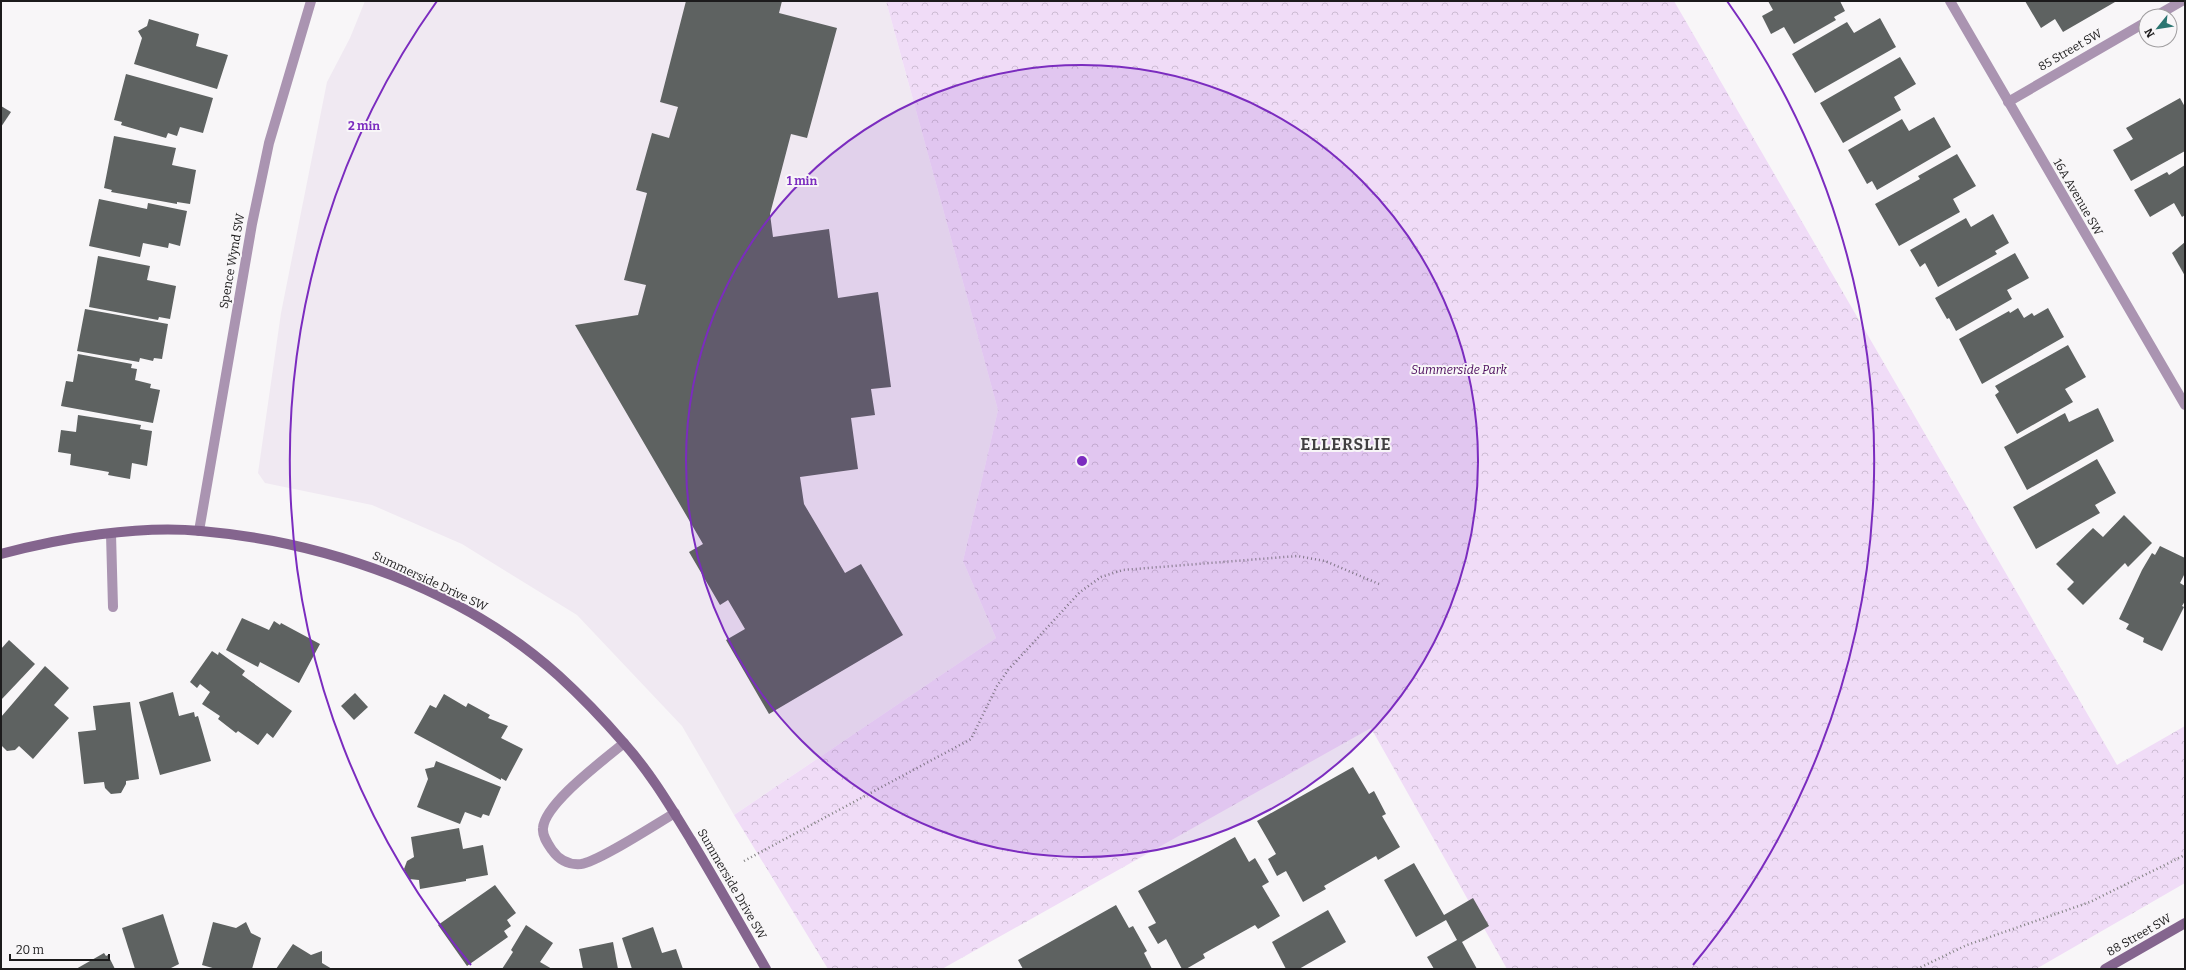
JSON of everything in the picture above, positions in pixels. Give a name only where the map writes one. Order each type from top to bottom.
[{"type":"street","name":"Spence Wynd SW","points":[[199,530],[261,181],[280,99],[310,1]]},
{"type":"street","name":"16A Avenue SW","points":[[1950,1],[2185,405]]},
{"type":"street","points":[[2170,8],[2182,1]]},
{"type":"street","name":"85 Street SW","points":[[2008,102],[2138,27]]},
{"type":"street","name":"Summerside Drive SW","points":[[1,554],[56,542],[111,534],[199,530],[286,543],[375,567],[465,610],[496,629],[558,675],[624,743],[652,777],[766,969]]},
{"type":"street","points":[[111,534],[113,607]]},
{"type":"street","points":[[624,743],[557,801],[547,815],[543,828],[546,841],[555,855],[568,863],[582,864],[674,813]]},
{"type":"street","name":"88 Street SW","points":[[2105,969],[2185,923]]},
{"type":"path","points":[[744,862],[971,739],[1002,677],[1080,592],[1101,577],[1123,570],[1297,556],[1325,561],[1379,584]]},
{"type":"path","points":[[1918,969],[1966,945],[2090,902],[2185,855]]},
{"type":"shaded area","points":[[365,1],[886,1],[998,410],[963,561],[996,638],[734,815],[682,726],[577,615],[462,544],[372,505],[265,483],[258,473],[281,313],[327,82],[350,38]]},
{"type":"green space","name":"Summerside Park","points":[[886,1],[1674,1],[2117,765],[2185,726],[2185,883],[2036,969],[1507,969],[1371,728],[942,969],[828,969],[734,815],[996,638],[963,561],[998,410]]},
{"type":"building","points":[[686,1],[782,1],[779,13],[837,28],[807,138],[791,134],[770,214],[773,237],[829,229],[838,298],[878,292],[891,387],[871,389],[875,415],[851,418],[858,469],[800,477],[804,504],[845,573],[861,564],[903,635],[769,714],[726,640],[745,629],[728,600],[720,605],[689,552],[703,544],[575,325],[638,315],[646,285],[624,280],[647,193],[636,190],[652,133],[669,138],[678,107],[660,102]]},
{"type":"building","points":[[1768,1],[1840,1],[1845,11],[1834,17],[1836,20],[1794,44],[1784,27],[1771,34],[1762,16],[1773,10]]},
{"type":"building","points":[[2025,1],[2115,2],[2063,32],[2055,19],[2041,28]]},
{"type":"building","points":[[1880,18],[1896,47],[1815,93],[1792,54],[1847,22],[1854,33]]},
{"type":"building","points":[[149,19],[199,34],[196,46],[228,55],[217,89],[134,64],[142,38],[138,31],[147,26]]},
{"type":"building","points":[[1900,57],[1916,84],[1894,97],[1901,110],[1843,143],[1820,103]]},
{"type":"building","points":[[126,74],[213,98],[203,133],[180,127],[177,136],[168,133],[166,138],[121,125],[122,122],[114,120]]},
{"type":"building","points":[[2180,98],[2185,107],[2185,151],[2131,181],[2113,150],[2133,139],[2126,128]]},
{"type":"building","points":[[1,106],[11,112],[1,127]]},
{"type":"building","points":[[1934,117],[1951,147],[1877,190],[1872,181],[1867,184],[1848,150],[1902,119],[1909,131]]},
{"type":"building","points":[[114,136],[176,148],[172,165],[196,170],[190,204],[177,202],[177,204],[111,192],[112,190],[104,188]]},
{"type":"building","points":[[1957,154],[1976,186],[1953,199],[1960,212],[1899,246],[1875,204],[1920,179],[1918,176]]},
{"type":"building","points":[[2185,165],[2185,215],[2182,217],[2174,203],[2150,217],[2134,190],[2167,172],[2169,175]]},
{"type":"building","points":[[99,199],[147,209],[148,203],[187,211],[180,246],[169,243],[168,248],[143,243],[140,257],[89,246]]},
{"type":"building","points":[[1993,214],[2009,243],[1995,251],[1997,254],[1938,287],[1925,263],[1920,267],[1910,250],[1966,218],[1971,227]]},
{"type":"building","points":[[2185,242],[2185,276],[2172,253]]},
{"type":"building","points":[[2015,253],[2029,278],[2007,290],[2012,299],[1956,331],[1935,298]]},
{"type":"building","points":[[98,256],[150,266],[147,280],[176,286],[170,319],[159,317],[158,320],[89,307]]},
{"type":"building","points":[[2018,308],[2024,318],[2032,313],[2034,316],[2048,308],[2064,337],[1982,384],[1959,339],[2009,311],[2010,313]]},
{"type":"building","points":[[85,309],[168,324],[162,359],[154,358],[153,361],[140,358],[139,362],[77,351]]},
{"type":"building","points":[[2068,345],[2086,377],[2065,389],[2073,402],[2017,434],[1995,395],[1999,392],[1995,386]]},
{"type":"building","points":[[78,354],[132,364],[131,368],[137,369],[135,380],[151,384],[150,388],[160,390],[153,423],[61,406],[66,381],[73,382]]},
{"type":"building","points":[[2098,408],[2114,441],[2027,490],[2004,447],[2065,413],[2069,422]]},
{"type":"building","points":[[78,415],[141,425],[140,429],[152,431],[147,466],[132,463],[130,479],[108,475],[109,472],[70,465],[71,454],[58,452],[61,430],[76,432]]},
{"type":"building","points":[[2097,459],[2116,493],[2095,505],[2100,513],[2036,549],[2013,507]]},
{"type":"building","points":[[2124,515],[2152,543],[2128,567],[2125,563],[2083,605],[2067,589],[2074,582],[2056,564],[2093,528],[2103,537]]},
{"type":"building","points":[[2160,546],[2185,558],[2185,573],[2180,583],[2185,586],[2185,601],[2182,606],[2184,607],[2162,651],[2143,642],[2144,638],[2126,629],[2129,624],[2119,619],[2142,570],[2152,553],[2155,555]]},
{"type":"building","points":[[242,618],[269,630],[274,621],[280,625],[281,623],[320,644],[299,683],[260,662],[258,667],[226,650]]},
{"type":"building","points":[[9,640],[35,664],[1,700],[1,649]]},
{"type":"building","points":[[212,651],[218,655],[219,652],[245,671],[242,675],[292,711],[273,738],[267,733],[258,745],[238,731],[236,733],[218,719],[220,716],[202,704],[210,692],[200,684],[197,688],[190,682]]},
{"type":"building","points":[[45,666],[69,688],[54,705],[69,718],[33,759],[19,746],[15,750],[7,751],[1,745],[1,717]]},
{"type":"building","points":[[173,692],[179,716],[194,712],[195,717],[198,716],[211,761],[160,775],[139,702]]},
{"type":"building","points":[[355,693],[368,707],[354,720],[341,706]]},
{"type":"building","points":[[444,694],[466,707],[468,703],[490,715],[488,718],[508,726],[501,738],[523,749],[506,781],[501,778],[501,780],[414,733],[430,705],[436,708]]},
{"type":"building","points":[[130,702],[139,779],[126,781],[121,793],[111,794],[105,788],[104,782],[84,784],[78,732],[96,730],[93,706]]},
{"type":"building","points":[[436,761],[501,787],[489,816],[483,814],[481,818],[465,812],[460,824],[417,807],[428,779],[425,769],[434,767]]},
{"type":"building","points":[[1353,767],[1369,794],[1374,791],[1386,814],[1382,816],[1400,847],[1378,860],[1376,856],[1324,886],[1326,889],[1303,902],[1286,871],[1277,876],[1268,859],[1276,854],[1257,821]]},
{"type":"building","points":[[459,828],[463,849],[483,845],[488,875],[466,879],[466,881],[420,889],[419,880],[409,879],[404,869],[407,861],[414,857],[411,837]]},
{"type":"building","points":[[1235,837],[1249,862],[1255,858],[1269,882],[1262,886],[1280,916],[1258,929],[1255,925],[1203,954],[1205,958],[1186,969],[1182,969],[1166,939],[1158,944],[1148,927],[1156,923],[1138,891]]},
{"type":"building","points":[[1414,863],[1444,915],[1473,898],[1489,926],[1462,942],[1477,969],[1434,969],[1427,957],[1457,940],[1446,920],[1416,937],[1384,880]]},
{"type":"building","points":[[495,885],[516,913],[507,920],[511,926],[504,931],[508,937],[467,966],[438,925]]},
{"type":"building","points":[[1116,905],[1129,928],[1133,926],[1147,951],[1144,953],[1152,969],[1023,969],[1018,960]]},
{"type":"building","points":[[1328,910],[1346,942],[1299,969],[1286,969],[1272,942]]},
{"type":"building","points":[[163,914],[179,964],[169,969],[135,969],[122,928]]},
{"type":"building","points":[[213,922],[236,928],[246,922],[251,933],[261,938],[252,969],[216,969],[202,965]]},
{"type":"building","points":[[526,925],[553,943],[540,962],[552,969],[502,969],[513,952],[511,950]]},
{"type":"building","points":[[653,927],[662,953],[676,949],[683,969],[632,969],[622,938]]},
{"type":"building","points":[[613,942],[618,969],[583,969],[579,949]]},
{"type":"building","points":[[293,944],[311,955],[322,951],[322,963],[332,969],[276,969]]},
{"type":"building","points":[[104,953],[106,956],[108,955],[115,969],[76,969]]},
{"type":"district","name":"ELLERSLIE","points":[[1346,444]]}]
